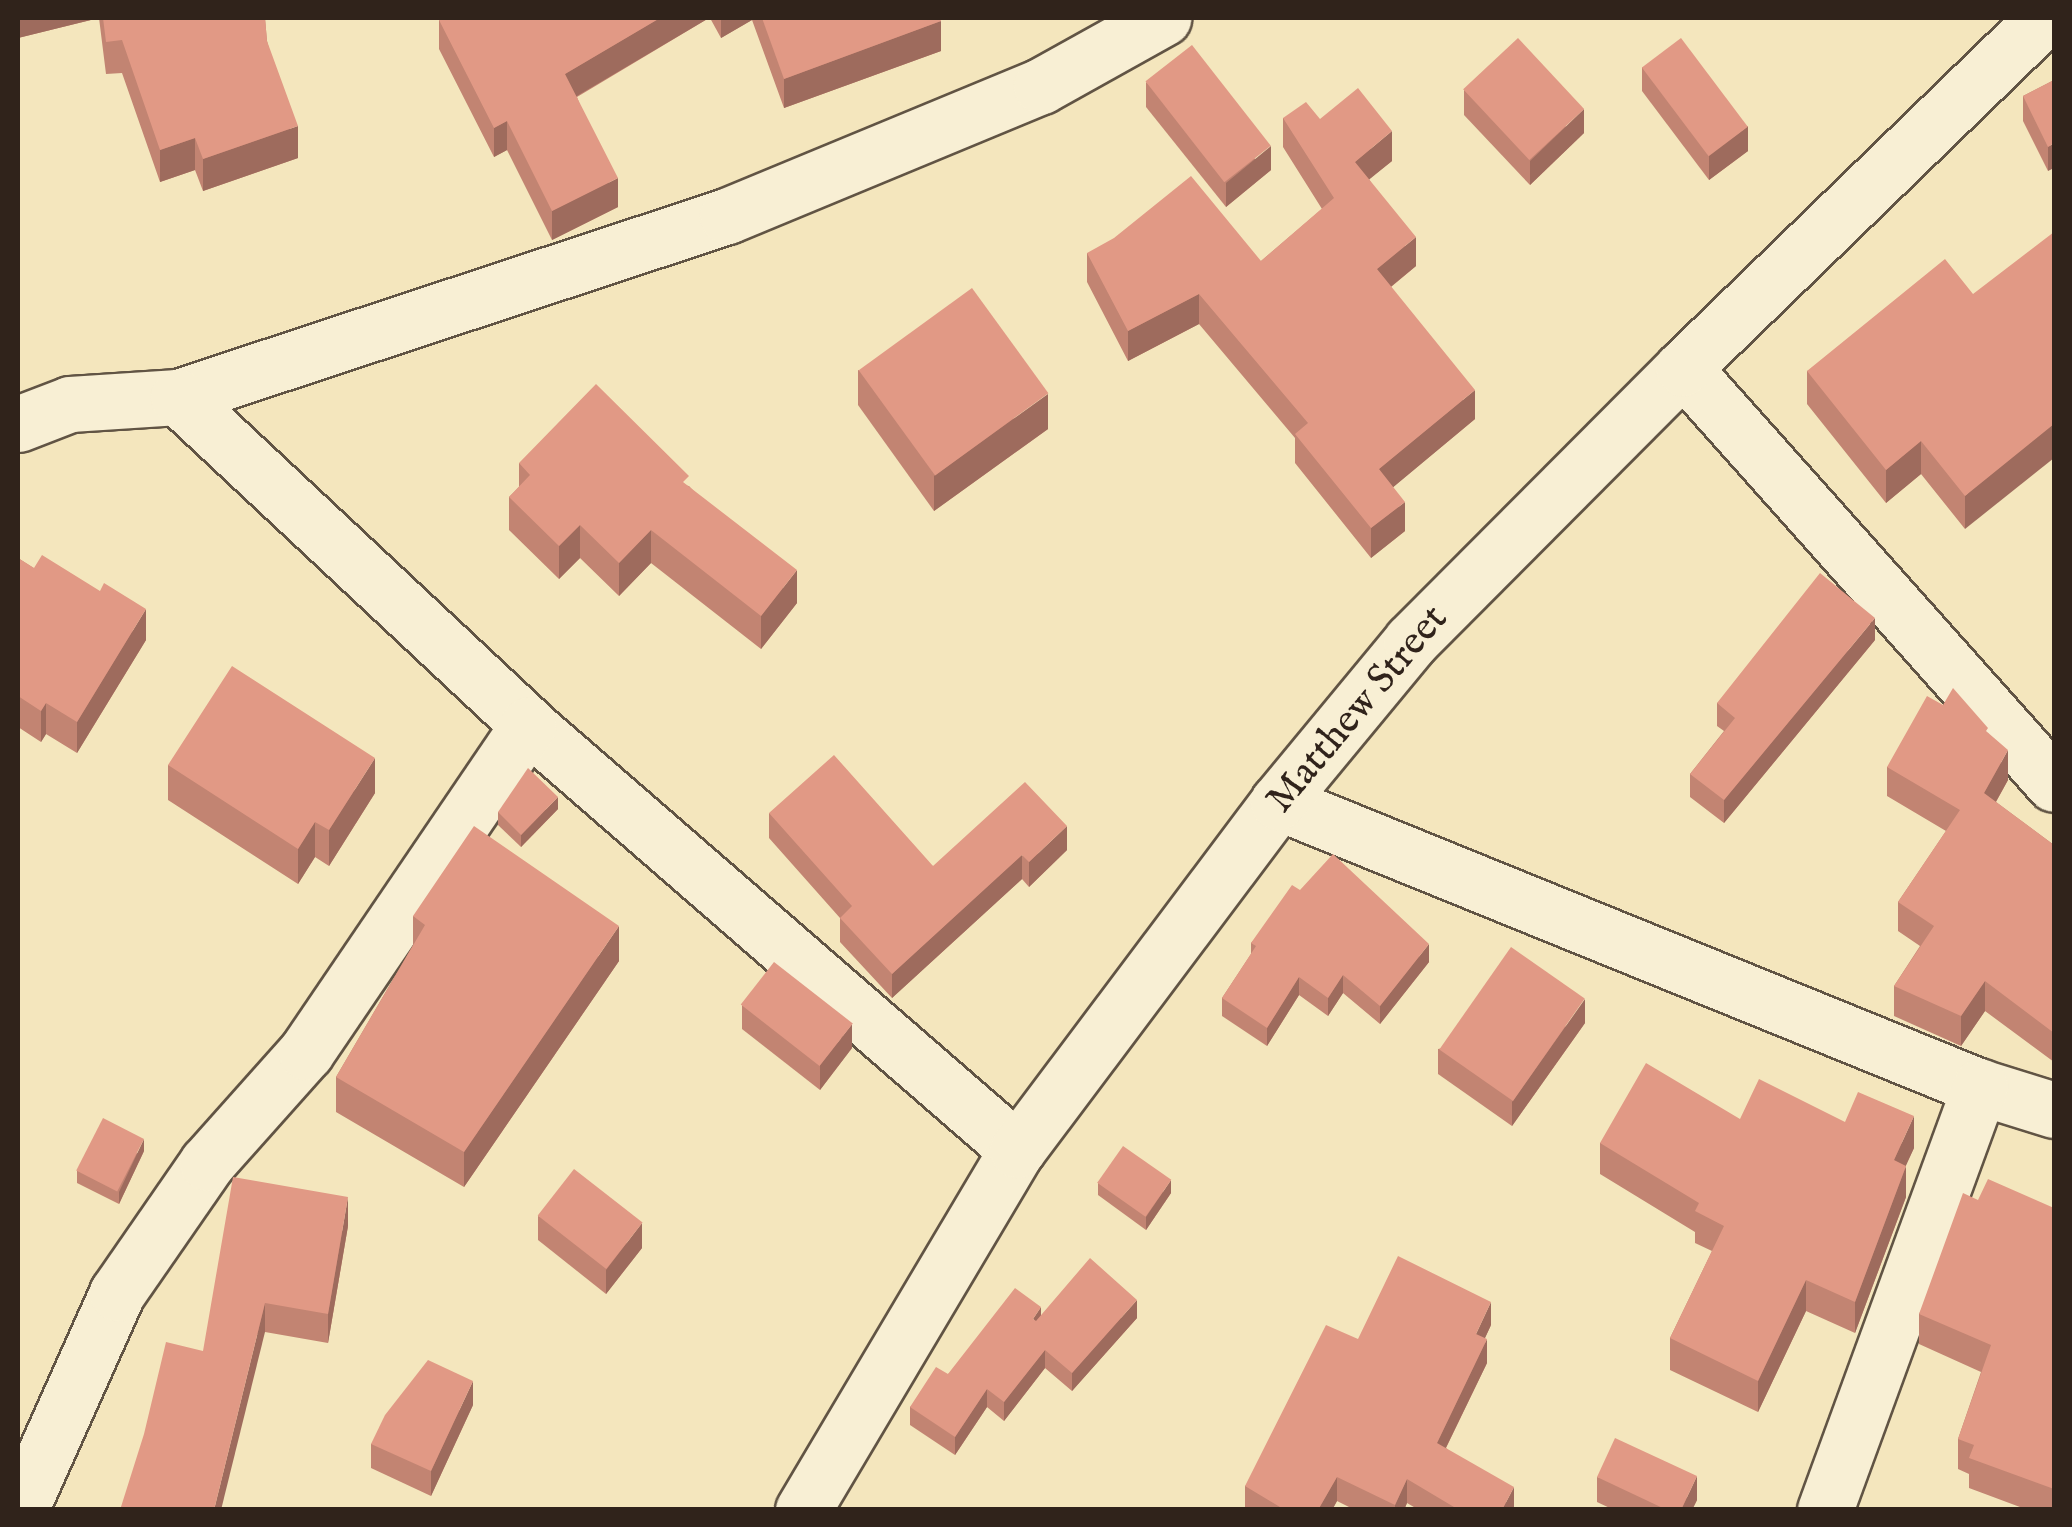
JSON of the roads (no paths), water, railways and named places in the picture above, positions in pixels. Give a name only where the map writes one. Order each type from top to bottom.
[{"type":"street","points":[[18,424],[70,404],[178,396],[727,216],[1041,86],[1163,18]]},
{"type":"street","name":"Matthew Street","points":[[803,1510],[1016,1150],[1278,802],[1411,640],[1683,368],[2044,18]]},
{"type":"street","points":[[1683,368],[2054,784]]},
{"type":"street","points":[[178,396],[528,725],[1016,1150]]},
{"type":"street","points":[[20,1510],[117,1293],[208,1163],[306,1052],[528,725]]},
{"type":"street","points":[[1278,802],[1980,1087],[2054,1110]]},
{"type":"street","points":[[1824,1510],[1980,1087]]}]
